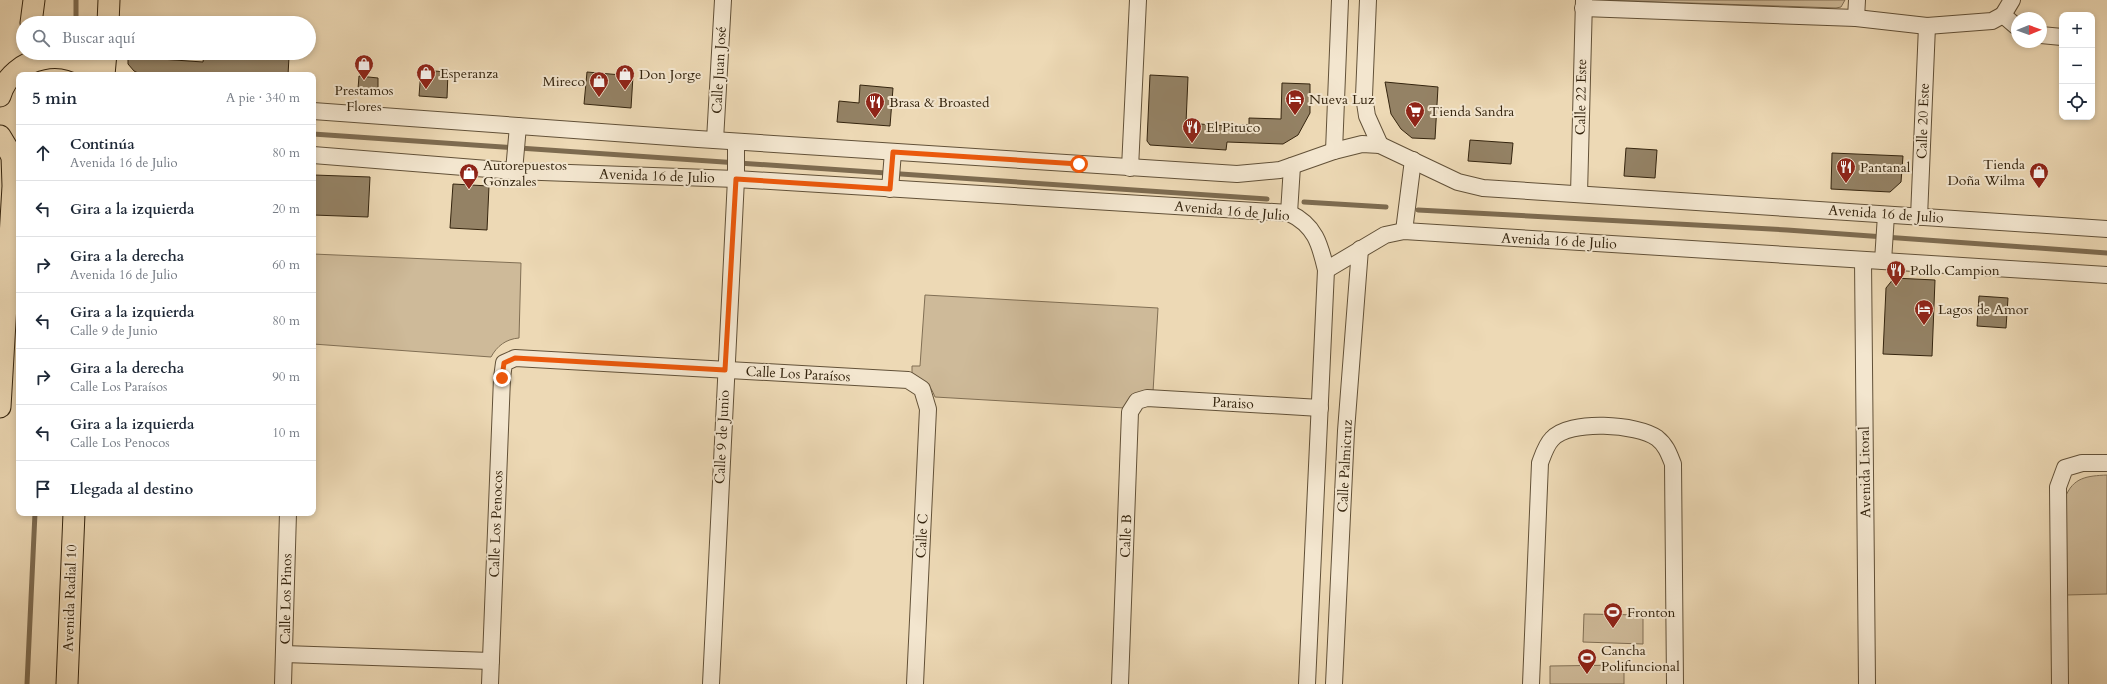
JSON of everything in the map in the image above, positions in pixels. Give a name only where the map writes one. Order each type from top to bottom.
[{"type":"main road","points":[[32,16],[34,0]]},
{"type":"main road","points":[[108,16],[109,0]]},
{"type":"main road","points":[[0,93],[10,77],[25,60]]},
{"type":"main road","points":[[72,60],[76,61],[93,72]]},
{"type":"main road","points":[[104,72],[105,60]]},
{"type":"main road","points":[[0,407],[3,317],[13,186],[7,148]]},
{"type":"main road","name":"Avenida Radial 10","points":[[67,684],[74,516]]},
{"type":"street","name":"Calle Juan José","points":[[715,140],[723,0]]},
{"type":"street","points":[[1130,168],[1138,0]]},
{"type":"street","points":[[1334,151],[1340,0]]},
{"type":"street","points":[[1368,0],[1364,96],[1367,116],[1380,144]]},
{"type":"street","points":[[1856,18],[1857,0]]},
{"type":"street","points":[[1583,4],[1856,18],[1927,26],[1992,22],[2003,15],[2012,0]]},
{"type":"street","name":"Calle 22 Este","points":[[1579,194],[1583,4]]},
{"type":"street","points":[[2003,15],[2011,22]]},
{"type":"street","name":"Calle 20 Este","points":[[1920,217],[1927,26]]},
{"type":"street","points":[[2047,36],[2059,37]]},
{"type":"street","name":"Avenida 16 de Julio","points":[[316,111],[518,132],[715,140],[736,147],[892,157],[1237,174],[1280,170],[1334,151],[1362,144],[1380,144],[1458,182],[1483,188],[1579,194],[1886,220],[1920,217],[2107,230]]},
{"type":"street","points":[[514,171],[518,132]]},
{"type":"street","name":"Calle 9 de Junio","points":[[711,684],[725,370],[736,175],[736,147]]},
{"type":"street","name":"Avenida 16 de Julio","points":[[316,155],[514,171],[736,175],[1289,211],[1302,219],[1314,232],[1322,250],[1326,270],[1404,225],[1863,260],[1884,254],[2107,274]]},
{"type":"street","points":[[890,186],[892,157]]},
{"type":"street","points":[[1404,225],[1413,160]]},
{"type":"street","points":[[1289,211],[1292,166]]},
{"type":"street","points":[[1884,254],[1886,220]]},
{"type":"street","name":"Calle Palmicruz","points":[[1334,684],[1346,431],[1360,249]]},
{"type":"street","name":"Avenida Litoral","points":[[1863,260],[1867,684]]},
{"type":"street","name":"Calle Palmicruz","points":[[1307,684],[1326,270]]},
{"type":"street","name":"Calle Los Paraísos","points":[[504,363],[515,358],[908,380],[922,389]]},
{"type":"street","name":"Calle Los Penocos","points":[[490,684],[502,378],[504,363]]},
{"type":"street","name":"Calle C","points":[[915,684],[928,409],[922,389]]},
{"type":"street","name":"Paraiso","points":[[1147,398],[1320,408]]},
{"type":"street","name":"Calle B","points":[[1120,684],[1130,412],[1137,401],[1147,398]]},
{"type":"street","points":[[1530,684],[1540,463],[1552,438],[1561,432],[1574,429],[1608,426],[1635,428],[1647,432],[1658,439],[1668,449],[1673,464],[1675,684]]},
{"type":"street","points":[[2060,684],[2058,486],[2065,468],[2082,463],[2107,463]]},
{"type":"street","name":"Calle Los Pinos","points":[[283,684],[288,516]]},
{"type":"street","points":[[284,654],[491,661]]},
{"type":"shaded area","points":[[1603,0],[1845,0],[1841,7],[1836,8]]},
{"type":"shaded area","points":[[316,254],[521,263],[519,338],[502,344],[491,357],[316,344]]},
{"type":"shaded area","points":[[925,295],[1158,308],[1153,392],[1125,408],[935,397],[931,389],[926,384],[912,376],[912,366],[920,366]]},
{"type":"shaded area","points":[[2107,475],[2107,594],[2066,595],[2065,498],[2072,486],[2082,479],[2093,476]]},
{"type":"shaded area","name":"Fronton","points":[[1584,614],[1643,615],[1643,644],[1583,642]]},
{"type":"shaded area","name":"Cancha Polifuncional","points":[[1624,665],[1624,684],[1550,684],[1550,666]]},
{"type":"building","points":[[128,60],[174,60],[203,62],[203,60],[289,60],[288,72],[136,72],[128,64]]},
{"type":"building","points":[[421,70],[448,72],[447,98],[419,96]]},
{"type":"building","points":[[587,72],[633,76],[631,108],[584,104]]},
{"type":"building","points":[[1150,75],[1188,77],[1186,123],[1228,126],[1228,124],[1249,125],[1249,118],[1281,119],[1282,83],[1310,84],[1310,113],[1298,135],[1283,144],[1227,142],[1226,150],[1150,145],[1147,141]]},
{"type":"building","points":[[359,76],[378,78],[378,90],[358,89]]},
{"type":"building","points":[[1385,82],[1438,87],[1435,139],[1412,138],[1401,129],[1391,114]]},
{"type":"building","points":[[860,85],[893,88],[890,126],[837,122],[839,101],[859,103]]},
{"type":"building","points":[[1470,140],[1513,143],[1511,164],[1468,161]]},
{"type":"building","points":[[1626,148],[1657,150],[1655,178],[1624,176]]},
{"type":"building","points":[[1832,153],[1903,156],[1901,182],[1890,192],[1831,189]]},
{"type":"building","points":[[316,175],[370,177],[368,217],[316,215]]},
{"type":"building","points":[[453,184],[489,186],[487,230],[450,228]]},
{"type":"building","name":"Lagos de Amor","points":[[1894,278],[1935,280],[1932,356],[1883,354],[1886,288]]},
{"type":"building","points":[[1979,296],[2008,298],[2006,328],[1977,326]]},
{"type":"waterway","points":[[76,0],[76,16]]},
{"type":"waterway","points":[[316,134],[1267,199]]},
{"type":"waterway","points":[[1304,202],[1386,207]]},
{"type":"waterway","points":[[1418,210],[1787,230],[2107,253]]},
{"type":"waterway","points":[[27,684],[35,516]]},
{"type":"place","name":"Prestamos Flores","points":[[364,81]]},
{"type":"place","name":"Esperanza","points":[[426,90]]},
{"type":"place","name":"Don Jorge","points":[[625,91]]},
{"type":"place","name":"Mireco","points":[[599,98]]},
{"type":"place","name":"Nueva Luz","points":[[1295,116]]},
{"type":"place","name":"Brasa & Broasted","points":[[875,119]]},
{"type":"place","name":"Tienda Sandra","points":[[1415,128]]},
{"type":"place","name":"El Pituco","points":[[1192,144]]},
{"type":"place","name":"Pantanal","points":[[1846,184]]},
{"type":"place","name":"Tienda Doña Wilma","points":[[2039,189]]},
{"type":"place","name":"Autorepuestos Gonzales","points":[[469,190]]},
{"type":"place","name":"Pollo Campion","points":[[1896,287]]},
{"type":"place","name":"Lagos de Amor","points":[[1924,326]]},
{"type":"place","name":"Fronton","points":[[1613,629]]},
{"type":"place","name":"Cancha Polifuncional","points":[[1587,675]]},
{"type":"route","points":[[502,378],[504,363],[515,358],[725,370],[736,179],[890,189],[893,152],[1079,164]]}]
